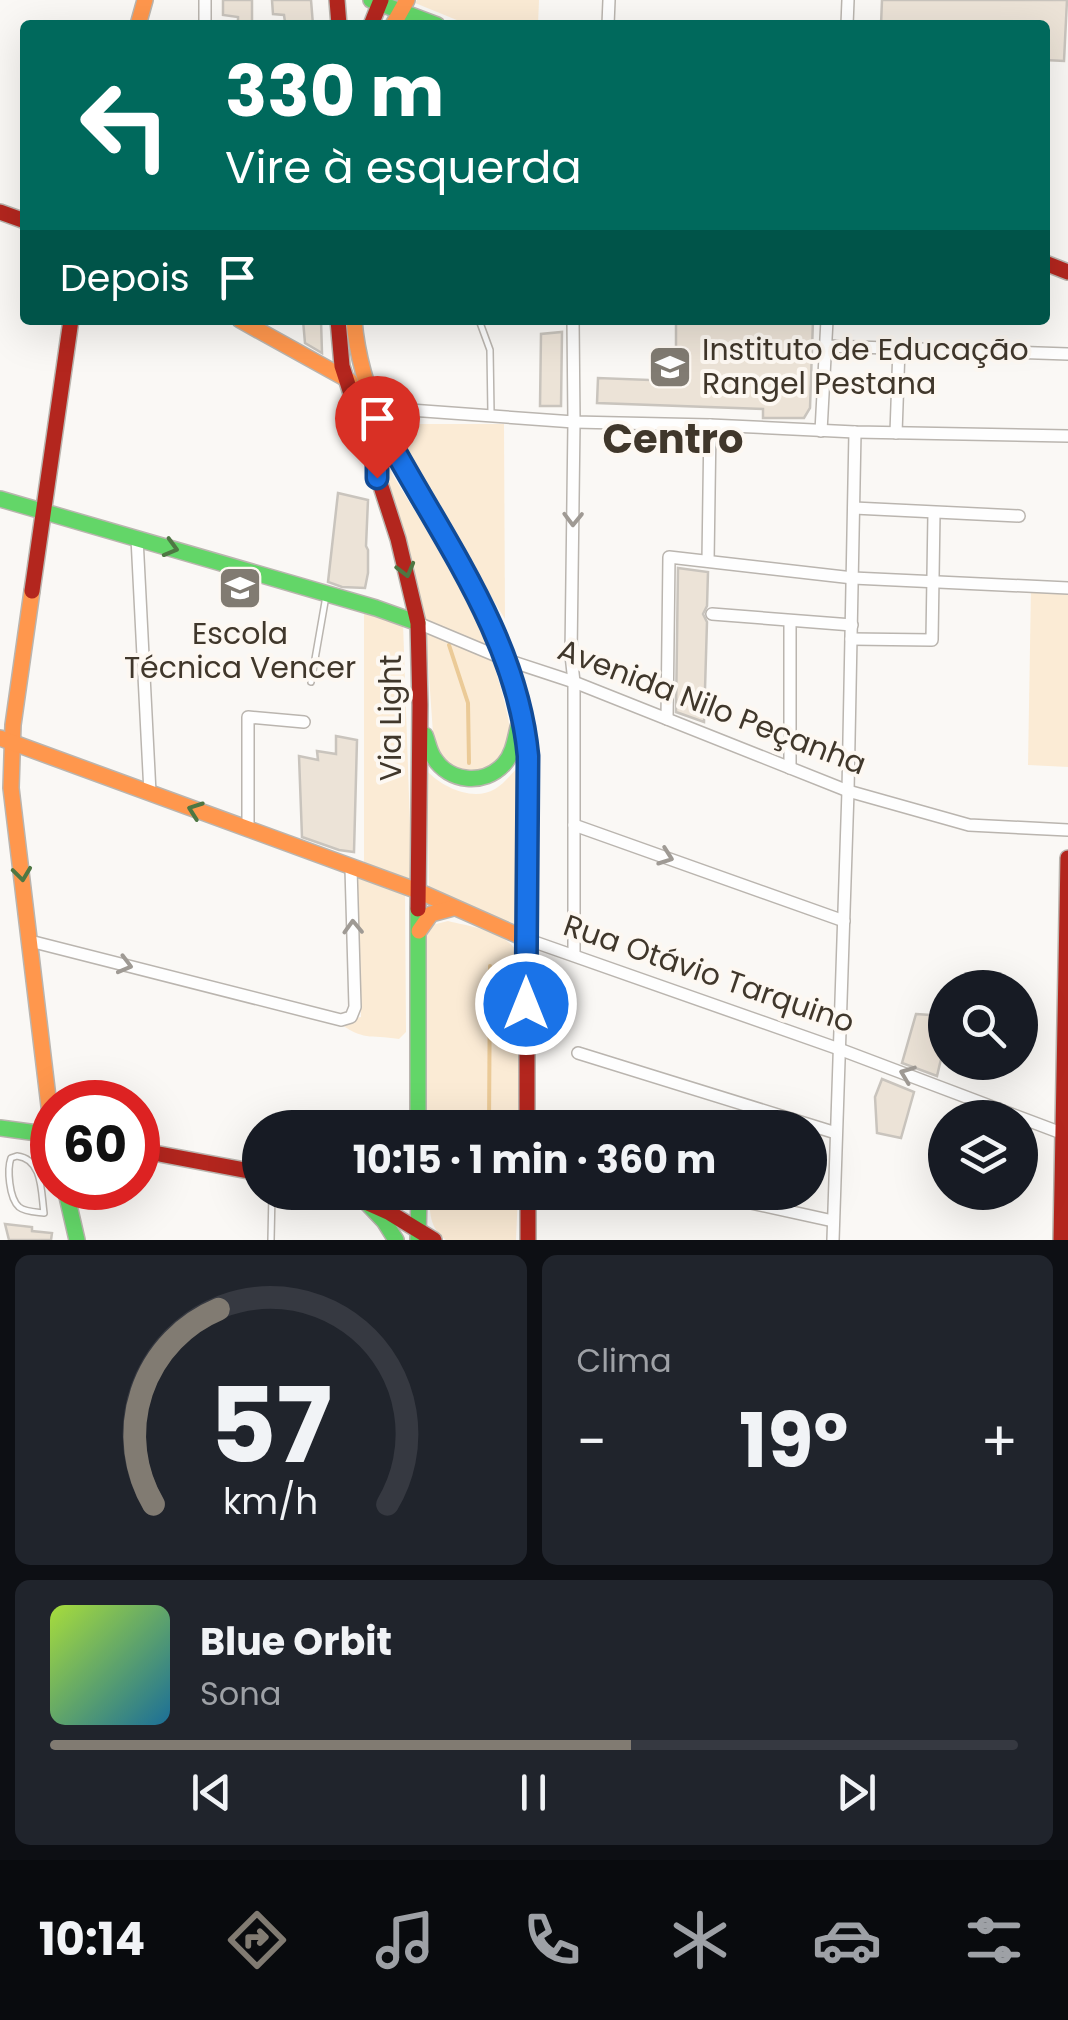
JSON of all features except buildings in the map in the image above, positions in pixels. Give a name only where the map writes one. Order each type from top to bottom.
[{"type":"main road","points":[[377,1],[401,12]]},
{"type":"main road","points":[[46,1080],[6,740],[70,325]]},
{"type":"main road","points":[[249,325],[370,394]]},
{"type":"main road","name":"Via Light","points":[[338,325],[340,356],[398,539],[418,623],[418,1110]]},
{"type":"main road","points":[[354,325],[356,348],[383,429],[478,599],[504,659],[524,722],[528,756],[527,1110]]},
{"type":"main road","points":[[377,478],[377,453],[383,429]]},
{"type":"main road","name":"Avenida Nilo Peçanha","points":[[0,500],[418,623]]},
{"type":"main road","points":[[420,706],[433,759],[447,772],[472,780],[494,773],[512,755],[518,734],[517,695]]},
{"type":"main road","name":"Rua Otávio Tarquino","points":[[6,740],[418,891],[526,938]]},
{"type":"main road","points":[[1061,1240],[1068,858]]},
{"type":"main road","points":[[418,935],[431,914],[453,908]]},
{"type":"main road","points":[[0,1128],[30,1131]]},
{"type":"main road","points":[[160,1154],[242,1169]]},
{"type":"main road","points":[[70,1210],[77,1240]]},
{"type":"main road","points":[[374,1210],[396,1240]]},
{"type":"main road","points":[[383,1210],[424,1232]]},
{"type":"main road","points":[[528,1210],[528,1240]]},
{"type":"street","points":[[572,325],[574,955]]},
{"type":"street","points":[[821,430],[827,325]]},
{"type":"street","points":[[826,346],[1068,354]]},
{"type":"street","points":[[896,433],[899,348]]},
{"type":"street","points":[[370,394],[410,410],[574,422],[1068,436]]},
{"type":"street","points":[[383,429],[396,416],[410,410]]},
{"type":"street","points":[[708,562],[710,425]]},
{"type":"street","points":[[832,1240],[856,432]]},
{"type":"street","points":[[854,508],[1019,516]]},
{"type":"street","points":[[712,614],[932,640],[934,512]]},
{"type":"street","points":[[137,538],[150,793]]},
{"type":"street","points":[[666,718],[669,557],[852,578],[1068,588]]},
{"type":"street","points":[[790,621],[790,768]]},
{"type":"street","name":"Avenida Nilo Peçanha","points":[[418,623],[848,791],[969,826],[1068,830]]},
{"type":"street","points":[[248,830],[248,717],[304,722]]},
{"type":"street","points":[[574,825],[844,921]]},
{"type":"street","points":[[30,940],[340,1020],[351,1016],[356,1006],[351,868]]},
{"type":"street","name":"Rua Otávio Tarquino","points":[[526,938],[840,1049],[1064,1134]]},
{"type":"street","points":[[578,1053],[836,1133]]},
{"type":"street","points":[[780,1210],[833,1222]]},
{"type":"lane","points":[[481,325],[490,350],[491,416]]},
{"type":"lane","points":[[311,682],[326,593]]},
{"type":"lane","points":[[28,1157],[34,1164],[44,1213],[26,1210],[16,1203],[8,1167],[10,1158],[28,1157]]},
{"type":"lane","points":[[271,1240],[272,1210]]},
{"type":"shaded area","points":[[539,0],[538,20],[457,20],[415,3]]},
{"type":"shaded area","points":[[419,424],[504,424],[505,619],[408,463],[405,441]]},
{"type":"shaded area","points":[[386,464],[471,609],[496,672],[509,723],[509,742],[501,757],[478,774],[451,769],[434,748],[425,618],[385,476]]},
{"type":"shaded area","points":[[1031,587],[1068,589],[1068,767],[1028,765]]},
{"type":"shaded area","points":[[364,607],[403,623],[412,883],[364,863]]},
{"type":"shaded area","points":[[519,766],[520,930],[429,890],[427,771],[449,787],[477,794],[498,787]]},
{"type":"shaded area","points":[[355,873],[405,889],[406,1032],[399,1039],[361,1035],[336,1021],[361,1017]]},
{"type":"shaded area","points":[[448,921],[478,928],[506,940],[519,955],[519,1110],[427,1110],[423,937],[432,925]]},
{"type":"shaded area","points":[[430,1210],[517,1210],[516,1240],[446,1240],[433,1225]]},
{"type":"waterway","points":[[449,645],[468,703],[469,763]]},
{"type":"waterway","points":[[489,1110],[490,966]]},
{"type":"traffic: fast","points":[[371,0],[424,20]]},
{"type":"traffic: fast","points":[[0,499],[418,623]]},
{"type":"traffic: fast","points":[[425,735],[440,766],[457,776],[477,778],[504,764],[518,727]]},
{"type":"traffic: fast","points":[[418,909],[418,1110]]},
{"type":"traffic: fast","points":[[0,1128],[30,1132]]},
{"type":"traffic: fast","points":[[70,1210],[77,1240]]},
{"type":"traffic: fast","points":[[374,1210],[396,1240]]},
{"type":"traffic: fast","points":[[418,1240],[419,1210]]},
{"type":"traffic: slow","points":[[139,20],[145,0]]},
{"type":"traffic: slow","points":[[396,20],[407,0]]},
{"type":"traffic: slow","points":[[249,325],[350,381]]},
{"type":"traffic: slow","points":[[355,325],[360,357],[383,427],[483,610],[519,713],[527,756],[527,993]]},
{"type":"traffic: slow","points":[[32,591],[13,725],[11,788],[46,1080]]},
{"type":"traffic: slow","points":[[0,738],[418,891],[526,939]]},
{"type":"traffic: slow","points":[[419,931],[431,914],[453,908]]},
{"type":"traffic: jam","points":[[337,0],[339,20]]},
{"type":"traffic: jam","points":[[373,20],[381,0]]},
{"type":"traffic: jam","points":[[0,212],[20,219]]},
{"type":"traffic: jam","points":[[1050,265],[1068,272]]},
{"type":"traffic: jam","points":[[32,591],[70,325]]},
{"type":"traffic: jam","points":[[338,325],[342,366],[398,539],[418,623],[418,909]]},
{"type":"traffic: jam","points":[[1061,1240],[1068,858]]},
{"type":"traffic: jam","points":[[527,993],[527,1110]]},
{"type":"traffic: jam","points":[[160,1154],[242,1170]]},
{"type":"traffic: jam","points":[[383,1210],[434,1240]]},
{"type":"traffic: jam","points":[[528,1210],[528,1240]]},
{"type":"place","name":"Instituto de Educação Rangel Pestana","points":[[670,367]]},
{"type":"place","name":"Escola Técnica Vencer","points":[[240,588]]},
{"type":"district","name":"Centro","points":[[673,439]]},
{"type":"route","points":[[377,478],[377,453],[383,429],[490,624],[517,695],[528,756],[526,1004]]}]
